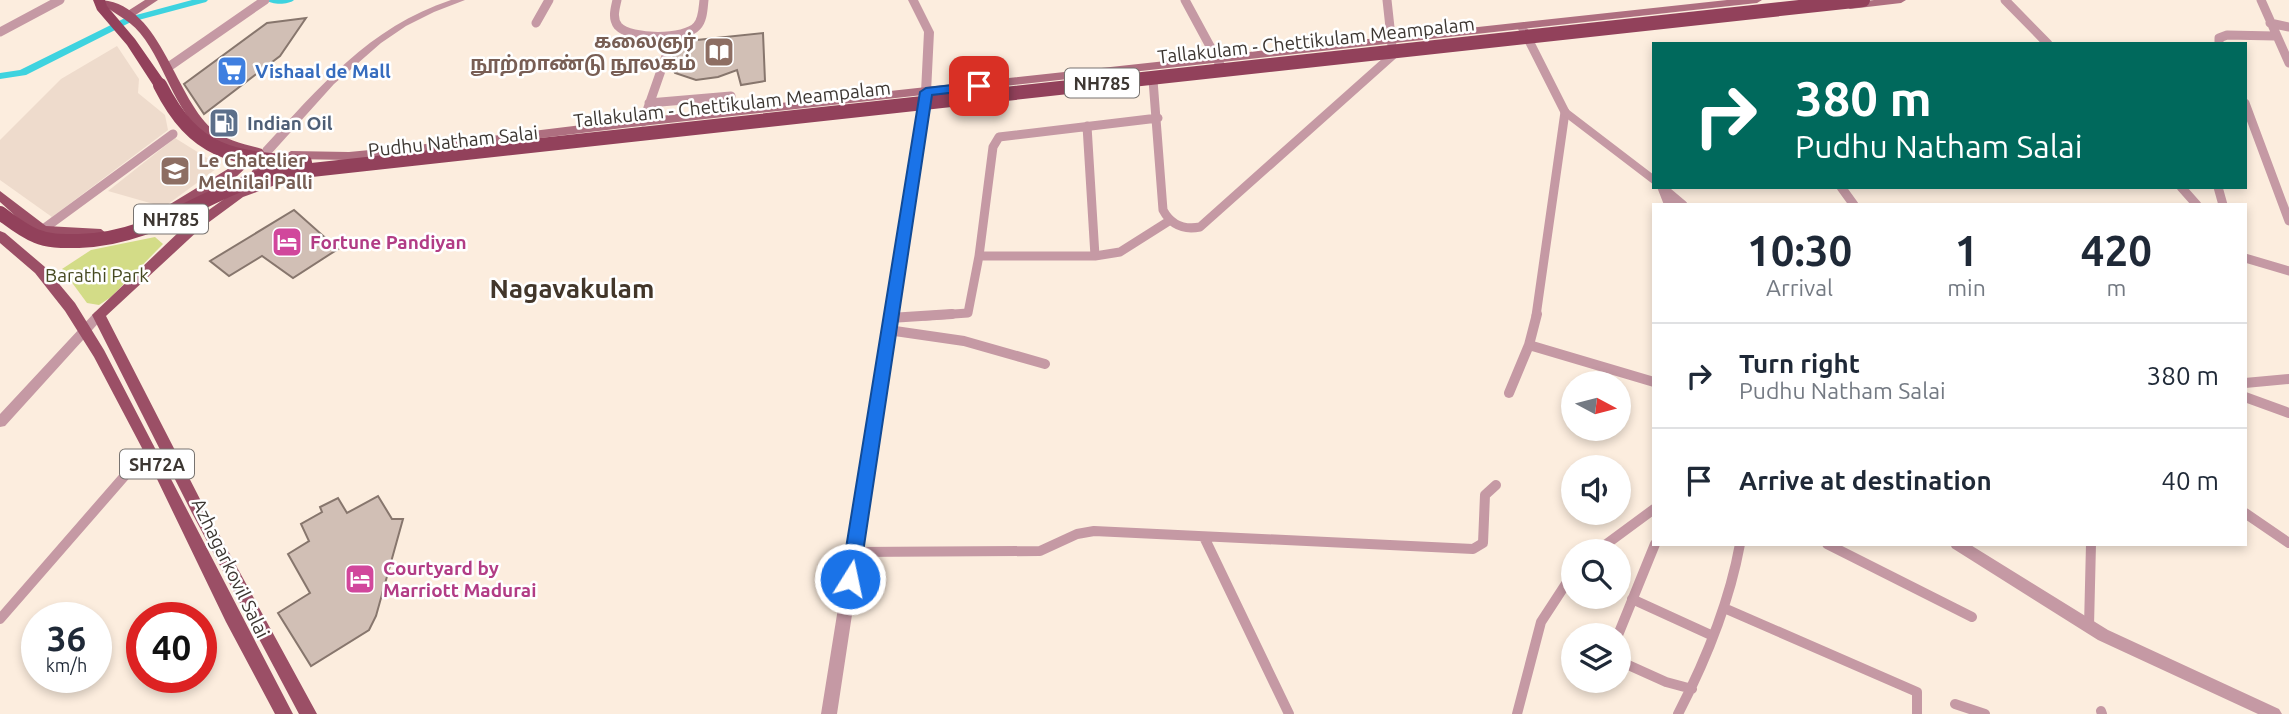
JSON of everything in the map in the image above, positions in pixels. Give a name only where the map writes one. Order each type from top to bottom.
[{"type":"highway","name":"Tallakulam - Chettikulam Meampalam","points":[[100,2],[160,85],[179,121],[211,146],[285,162],[349,160],[1796,0]]},
{"type":"highway","name":"Tallakulam - Chettikulam Meampalam","points":[[0,212],[33,235],[55,241],[80,242],[149,228],[175,218],[238,183],[266,175],[1863,0]]},
{"type":"main road","points":[[132,19],[153,0]]},
{"type":"main road","name":"Pudhu Natham Salai","points":[[266,152],[362,155],[1757,0]]},
{"type":"main road","name":"Pudhu Natham Salai","points":[[262,166],[279,174],[345,171],[1224,72],[1901,0]]},
{"type":"main road","points":[[76,315],[99,315],[186,233],[256,176],[262,166],[272,158],[266,152],[221,141],[206,129],[132,19],[100,2]]},
{"type":"main road","points":[[0,195],[42,230],[54,233],[112,234],[175,208],[266,152]]},
{"type":"main road","points":[[246,162],[251,168],[262,166]]},
{"type":"main road","points":[[229,200],[291,174]]},
{"type":"main road","name":"Azhagarkovil Salai","points":[[0,236],[40,270],[76,315],[118,387],[232,617],[284,714]]},
{"type":"main road","name":"Azhagarkovil Salai","points":[[99,315],[197,508],[308,714]]},
{"type":"street","points":[[0,32],[60,0]]},
{"type":"street","points":[[266,152],[360,55],[391,29],[415,15],[460,0]]},
{"type":"street","points":[[536,23],[548,0]]},
{"type":"street","points":[[617,0],[612,16],[614,24],[622,30],[639,35],[655,36],[694,30],[700,23],[704,0]]},
{"type":"street","points":[[829,714],[926,92],[929,32],[913,0]]},
{"type":"street","points":[[1185,0],[1224,72]]},
{"type":"street","points":[[1153,80],[1163,210],[1169,221],[1186,228],[1200,227],[1393,55],[1387,0]]},
{"type":"street","points":[[2005,0],[2046,42]]},
{"type":"street","points":[[2261,0],[2289,63]]},
{"type":"street","points":[[1738,1],[1752,17]]},
{"type":"street","points":[[167,68],[261,3]]},
{"type":"street","points":[[2270,23],[2289,26]]},
{"type":"street","points":[[1522,26],[1565,112],[1592,130],[1652,179]]},
{"type":"street","points":[[2219,42],[2220,38],[2227,35],[2275,36]]},
{"type":"street","points":[[643,122],[671,42]]},
{"type":"street","points":[[649,103],[731,96]]},
{"type":"street","points":[[2247,108],[2289,221]]},
{"type":"street","points":[[1509,393],[1530,345],[1540,302],[1565,112]]},
{"type":"street","points":[[889,324],[968,313],[995,141],[1005,135],[1158,118]]},
{"type":"street","points":[[1087,126],[1095,256]]},
{"type":"street","points":[[42,230],[173,134]]},
{"type":"street","points":[[1664,189],[1681,203]]},
{"type":"street","points":[[2183,189],[2195,203]]},
{"type":"street","points":[[979,256],[1095,256],[1128,249],[1169,221]]},
{"type":"street","points":[[2247,259],[2289,271]]},
{"type":"street","points":[[0,422],[99,315]]},
{"type":"street","points":[[889,324],[964,341],[1045,364]]},
{"type":"street","points":[[1530,345],[1652,381]]},
{"type":"street","points":[[2247,383],[2289,379]]},
{"type":"street","points":[[2247,398],[2289,412]]},
{"type":"street","points":[[0,619],[149,448]]},
{"type":"street","points":[[855,552],[1040,551],[1077,534],[1094,531],[1474,549],[1483,543],[1485,495],[1496,485]]},
{"type":"street","points":[[1613,539],[1652,510]]},
{"type":"street","points":[[2247,514],[2289,543]]},
{"type":"street","points":[[1204,537],[1290,714]]},
{"type":"street","points":[[1623,623],[1654,546]]},
{"type":"street","points":[[1678,714],[1692,689],[1735,580],[1741,546]]},
{"type":"street","points":[[1831,546],[1972,617]]},
{"type":"street","points":[[1960,546],[2089,626],[2274,714]]},
{"type":"street","points":[[2089,626],[2091,546]]},
{"type":"street","points":[[1517,714],[1541,622],[1561,591]]},
{"type":"street","points":[[1632,599],[1713,636]]},
{"type":"street","points":[[1724,608],[1917,692],[1917,714]]},
{"type":"street","points":[[1631,666],[1666,682],[1692,689]]},
{"type":"street","points":[[1955,704],[1985,714]]},
{"type":"shaded area","points":[[117,46],[139,79],[138,93],[165,115],[168,130],[52,217],[0,180],[0,140],[61,79]]},
{"type":"shaded area","name":"Le Chatelier Melnilai Palli","points":[[175,138],[220,166],[164,207],[108,191]]},
{"type":"green space","name":"Barathi Park","points":[[155,237],[163,244],[111,297],[99,305],[87,303],[62,269],[91,250]]},
{"type":"building","name":"Vishaal de Mall","points":[[306,18],[280,56],[204,114],[184,84],[267,23]]},
{"type":"building","name":"கலைஞர் நூற்றாண்டு நூலகம்","points":[[763,33],[765,81],[741,85],[737,70],[718,77],[696,80],[675,73],[671,64],[678,42]]},
{"type":"building","name":"Fortune Pandiyan","points":[[294,210],[338,249],[293,278],[262,256],[229,276],[210,261]]},
{"type":"building","name":"Courtyard by Marriott Madurai","points":[[378,496],[392,519],[403,519],[376,616],[369,630],[311,666],[278,613],[310,593],[288,554],[309,541],[301,524],[322,512],[320,507],[338,498],[347,513]]},
{"type":"waterway","points":[[0,76],[22,73],[128,20],[203,0]]},
{"type":"waterway","points":[[271,0],[289,0]]},
{"type":"place","name":"கலைஞர் நூற்றாண்டு நூலகம்","points":[[719,52]]},
{"type":"place","name":"Vishaal de Mall","points":[[232,71]]},
{"type":"place","name":"Indian Oil","points":[[224,123]]},
{"type":"place","name":"Le Chatelier Melnilai Palli","points":[[175,171]]},
{"type":"place","name":"Fortune Pandiyan","points":[[287,242]]},
{"type":"place","name":"Courtyard by Marriott Madurai","points":[[360,579]]},
{"type":"district","name":"Nagavakulam","points":[[572,288]]},
{"type":"route","points":[[850,579],[926,92],[979,86]]}]
